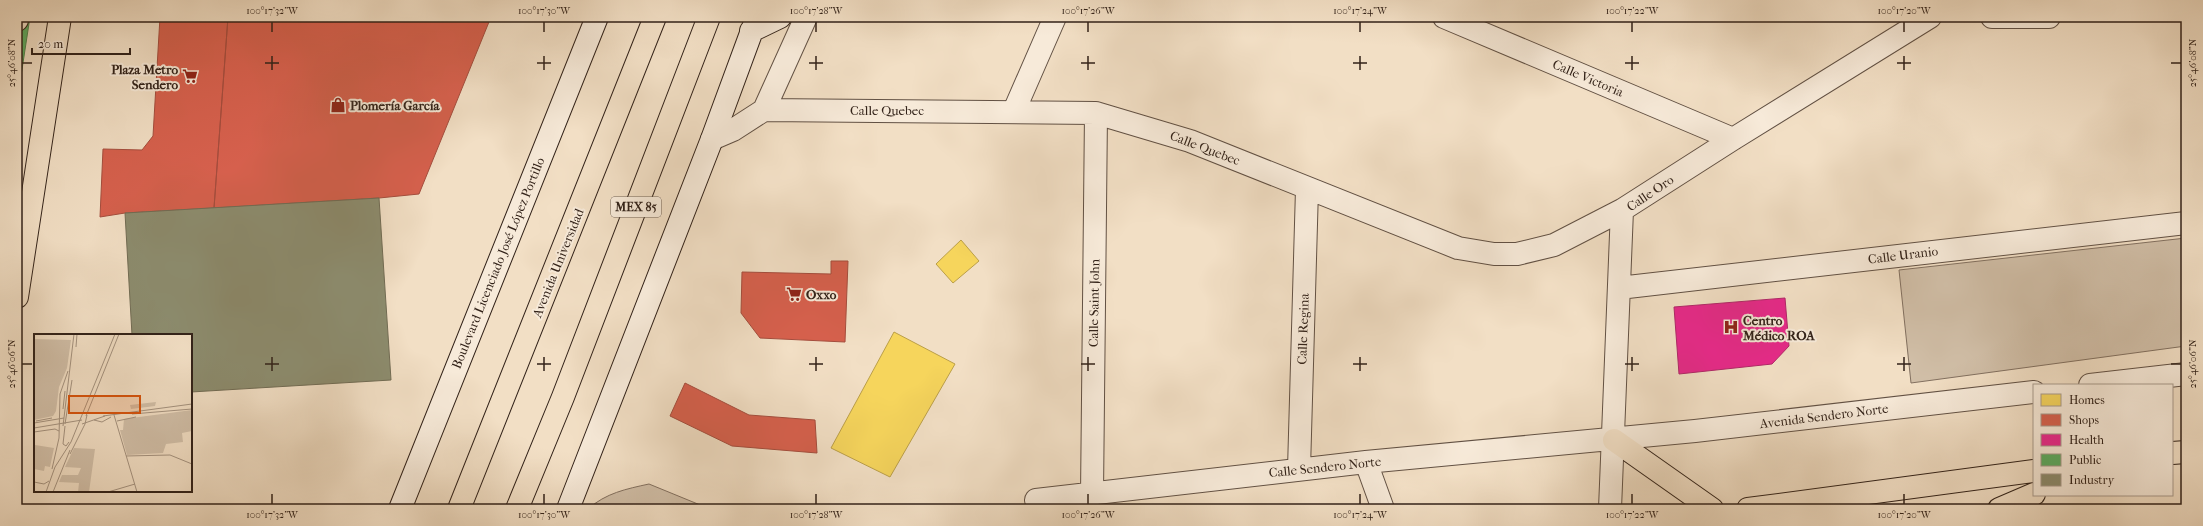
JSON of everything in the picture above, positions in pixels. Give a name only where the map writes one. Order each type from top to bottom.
[{"type":"main road","points":[[17,297],[60,17]]},
{"type":"main road","name":"Avenida Universidad","points":[[460,509],[655,17]]},
{"type":"main road","name":"MEX 85","points":[[517,509],[563,397],[709,17]]},
{"type":"main road","points":[[1614,440],[1712,509]]},
{"type":"main road","points":[[2173,453],[2186,452]]},
{"type":"main road","points":[[1748,509],[2033,471]]},
{"type":"main road","points":[[1999,509],[2033,494]]},
{"type":"street","name":"Boulevard Licenciado José López Portillo","points":[[400,509],[597,17]]},
{"type":"street","points":[[568,509],[712,139],[754,24],[780,17]]},
{"type":"street","points":[[712,139],[733,130],[764,110],[806,17]]},
{"type":"street","points":[[1014,111],[1055,17]]},
{"type":"street","name":"Calle Victoria","points":[[1444,17],[1733,139]]},
{"type":"street","name":"Calle Oro","points":[[1610,509],[1614,440],[1622,210],[1733,139],[1930,17]]},
{"type":"street","points":[[1992,17],[2049,17]]},
{"type":"street","name":"Calle Quebec","points":[[764,110],[1014,111],[1096,113],[1190,141],[1458,248],[1494,254],[1517,254],[1554,245],[1622,210]]},
{"type":"street","name":"Calle Saint John","points":[[1092,494],[1096,113]]},
{"type":"street","name":"Calle Regina","points":[[1299,469],[1307,188]]},
{"type":"street","name":"Calle Uranio","points":[[1619,288],[2186,223]]},
{"type":"street","points":[[2099,384],[2186,374]]},
{"type":"street","name":"Avenida Sendero Norte","points":[[1614,440],[2033,392]]},
{"type":"street","name":"Calle Sendero Norte","points":[[1036,500],[1366,462],[1614,440]]},
{"type":"street","points":[[1366,462],[1383,509]]},
{"type":"shaded area","points":[[2186,238],[2186,346],[1911,383],[1899,270]]},
{"type":"shaded area","points":[[649,484],[710,509],[588,509],[609,495]]},
{"type":"building: Homes","points":[[961,240],[979,261],[953,283],[936,264]]},
{"type":"building: Homes","points":[[894,332],[955,364],[890,477],[831,448]]},
{"type":"building: Shops","name":"Plaza Metro Sendero","points":[[160,17],[228,17],[214,208],[125,213],[100,217],[103,149],[142,150],[153,136]]},
{"type":"building: Shops","name":"Plomería García","points":[[228,17],[491,17],[419,194],[379,198],[214,208]]},
{"type":"building: Shops","name":"Oxxo","points":[[831,261],[848,261],[845,342],[760,338],[741,313],[742,272],[831,274]]},
{"type":"building: Shops","points":[[685,383],[749,415],[815,420],[817,453],[732,446],[670,416]]},
{"type":"building: Health","name":"Centro Médico ROA","points":[[1785,298],[1789,346],[1772,364],[1679,374],[1674,307]]},
{"type":"building: Public","points":[[17,17],[30,17],[17,102]]},
{"type":"building: Industry","points":[[379,198],[391,380],[192,392],[192,334],[132,334],[125,213]]},
{"type":"place","name":"Plaza Metro Sendero","points":[[190,76]]},
{"type":"place","name":"Plomería García","points":[[338,105]]},
{"type":"place","name":"Oxxo","points":[[794,294]]},
{"type":"place","name":"Centro Médico ROA","points":[[1731,327]]}]
